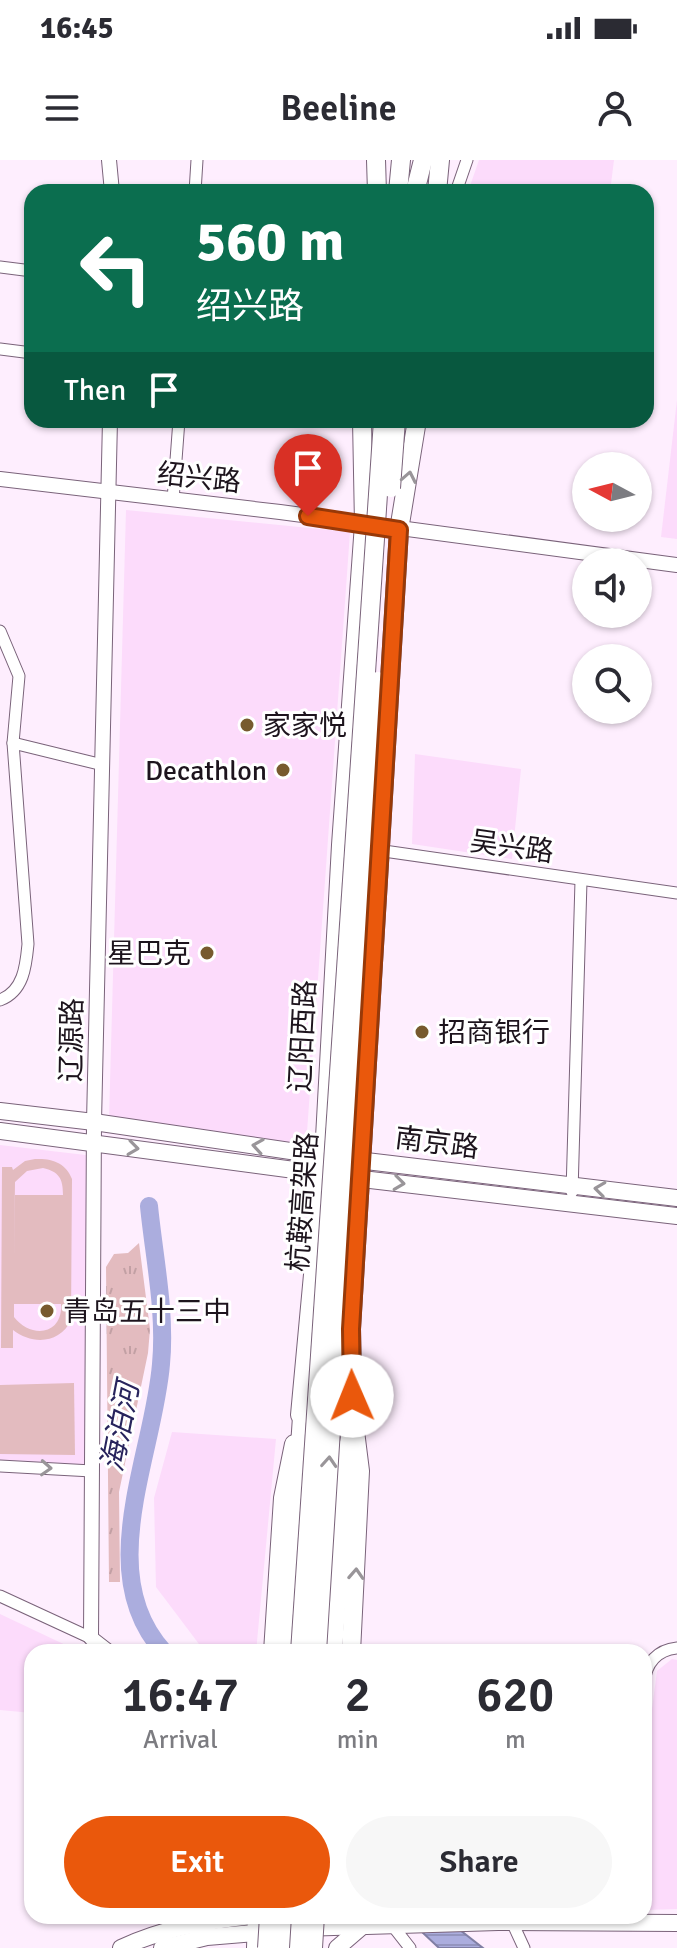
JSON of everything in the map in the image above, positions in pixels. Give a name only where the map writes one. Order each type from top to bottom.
[{"type":"main road","points":[[376,160],[377,184]]},
{"type":"main road","points":[[392,160],[395,184]]},
{"type":"main road","points":[[397,184],[401,160]]},
{"type":"main road","points":[[416,184],[420,160]]},
{"type":"main road","points":[[438,184],[440,160]]},
{"type":"main road","name":"辽阳西路","points":[[274,1644],[283,1498],[303,1402],[323,1165],[341,845],[364,524],[362,428]]},
{"type":"main road","name":"杭鞍高架路","points":[[301,1644],[382,428]]},
{"type":"main road","name":"杭鞍高架路","points":[[318,1644],[395,428]]},
{"type":"main road","points":[[351,1644],[360,1471],[353,1415],[351,1329],[399,530],[416,428]]},
{"type":"main road","name":"南京路","points":[[0,1111],[94,1122],[323,1165],[362,1179],[677,1216]]},
{"type":"main road","name":"南京路","points":[[0,1131],[323,1165],[363,1160],[677,1198]]},
{"type":"main road","points":[[287,1644],[303,1402]]},
{"type":"main road","points":[[334,1644],[346,1463],[353,1415]]},
{"type":"main road","points":[[652,1922],[677,1923]]},
{"type":"main road","points":[[121,1948],[166,1929],[190,1924]]},
{"type":"main road","points":[[214,1924],[258,1930]]},
{"type":"main road","points":[[280,1948],[282,1924]]},
{"type":"main road","points":[[162,1948],[207,1937],[292,1924]]},
{"type":"main road","points":[[299,1948],[300,1924]]},
{"type":"main road","points":[[313,1948],[319,1924]]},
{"type":"main road","points":[[320,1924],[320,1948]]},
{"type":"main road","points":[[337,1948],[365,1924]]},
{"type":"street","points":[[109,160],[111,184]]},
{"type":"street","points":[[196,184],[197,160]]},
{"type":"street","points":[[459,184],[467,160]]},
{"type":"street","points":[[0,267],[24,270]]},
{"type":"street","points":[[0,349],[24,352]]},
{"type":"street","name":"辽源路","points":[[91,1638],[94,1122],[110,428]]},
{"type":"street","points":[[173,500],[178,428]]},
{"type":"street","name":"绍兴路","points":[[0,479],[677,565]]},
{"type":"street","points":[[0,631],[19,676],[13,743],[28,944],[25,975],[7,997],[0,1000]]},
{"type":"street","points":[[13,743],[103,765]]},
{"type":"street","name":"吴兴路","points":[[341,845],[677,893]]},
{"type":"street","points":[[572,1204],[581,881]]},
{"type":"street","points":[[0,1466],[92,1471]]},
{"type":"street","points":[[0,1596],[99,1644]]},
{"type":"street","points":[[652,1661],[657,1655],[675,1648]]},
{"type":"street","points":[[392,1924],[410,1948]]},
{"type":"street","points":[[506,1924],[524,1948]]},
{"type":"shaded area","points":[[479,160],[614,160],[611,184],[471,184]]},
{"type":"shaded area","points":[[677,400],[677,539],[661,537]]},
{"type":"shaded area","points":[[126,510],[350,532],[306,1146],[109,1119]]},
{"type":"shaded area","points":[[415,754],[521,769],[512,859],[412,844]]},
{"type":"shaded area","name":"青岛五十三中","points":[[0,1145],[94,1156],[92,1471],[0,1466]]},
{"type":"shaded area","points":[[172,1432],[276,1439],[257,1644],[199,1644],[156,1587],[154,1498]]},
{"type":"shaded area","points":[[0,1614],[63,1644],[24,1644],[24,1712],[0,1710]]},
{"type":"shaded area","points":[[672,1659],[677,1660],[677,1909],[652,1910],[652,1709],[657,1671]]},
{"type":"green space","points":[[25,1161],[53,1161],[62,1165],[72,1179],[71,1320],[60,1334],[45,1340],[29,1338],[13,1330],[13,1348],[1,1348],[2,1167],[12,1167],[13,1170]],"holes":[[[43,1168],[59,1177],[63,1195],[15,1195],[14,1261],[15,1182],[27,1171]],[[14,1304],[61,1304],[60,1314],[51,1328],[37,1331],[29,1329],[14,1317]]]},
{"type":"green space","points":[[139,1243],[150,1329],[148,1353],[119,1492],[120,1582],[109,1582],[106,1267],[114,1254],[128,1253]]},
{"type":"green space","points":[[74,1383],[75,1455],[0,1454],[0,1385]]},
{"type":"water","points":[[414,1924],[452,1924],[483,1948],[439,1948]]},
{"type":"waterway","name":"海泊河","points":[[149,1206],[161,1305],[161,1364],[133,1512],[130,1550],[132,1587],[143,1621],[159,1644]]},
{"type":"place","name":"家家悦","points":[[247,725]]},
{"type":"place","name":"Decathlon","points":[[283,770]]},
{"type":"place","name":"星巴克","points":[[207,953]]},
{"type":"place","name":"招商银行","points":[[422,1032]]},
{"type":"place","name":"青岛五十三中","points":[[47,1311]]},
{"type":"route","points":[[308,516],[399,530],[351,1329],[352,1396]]}]
